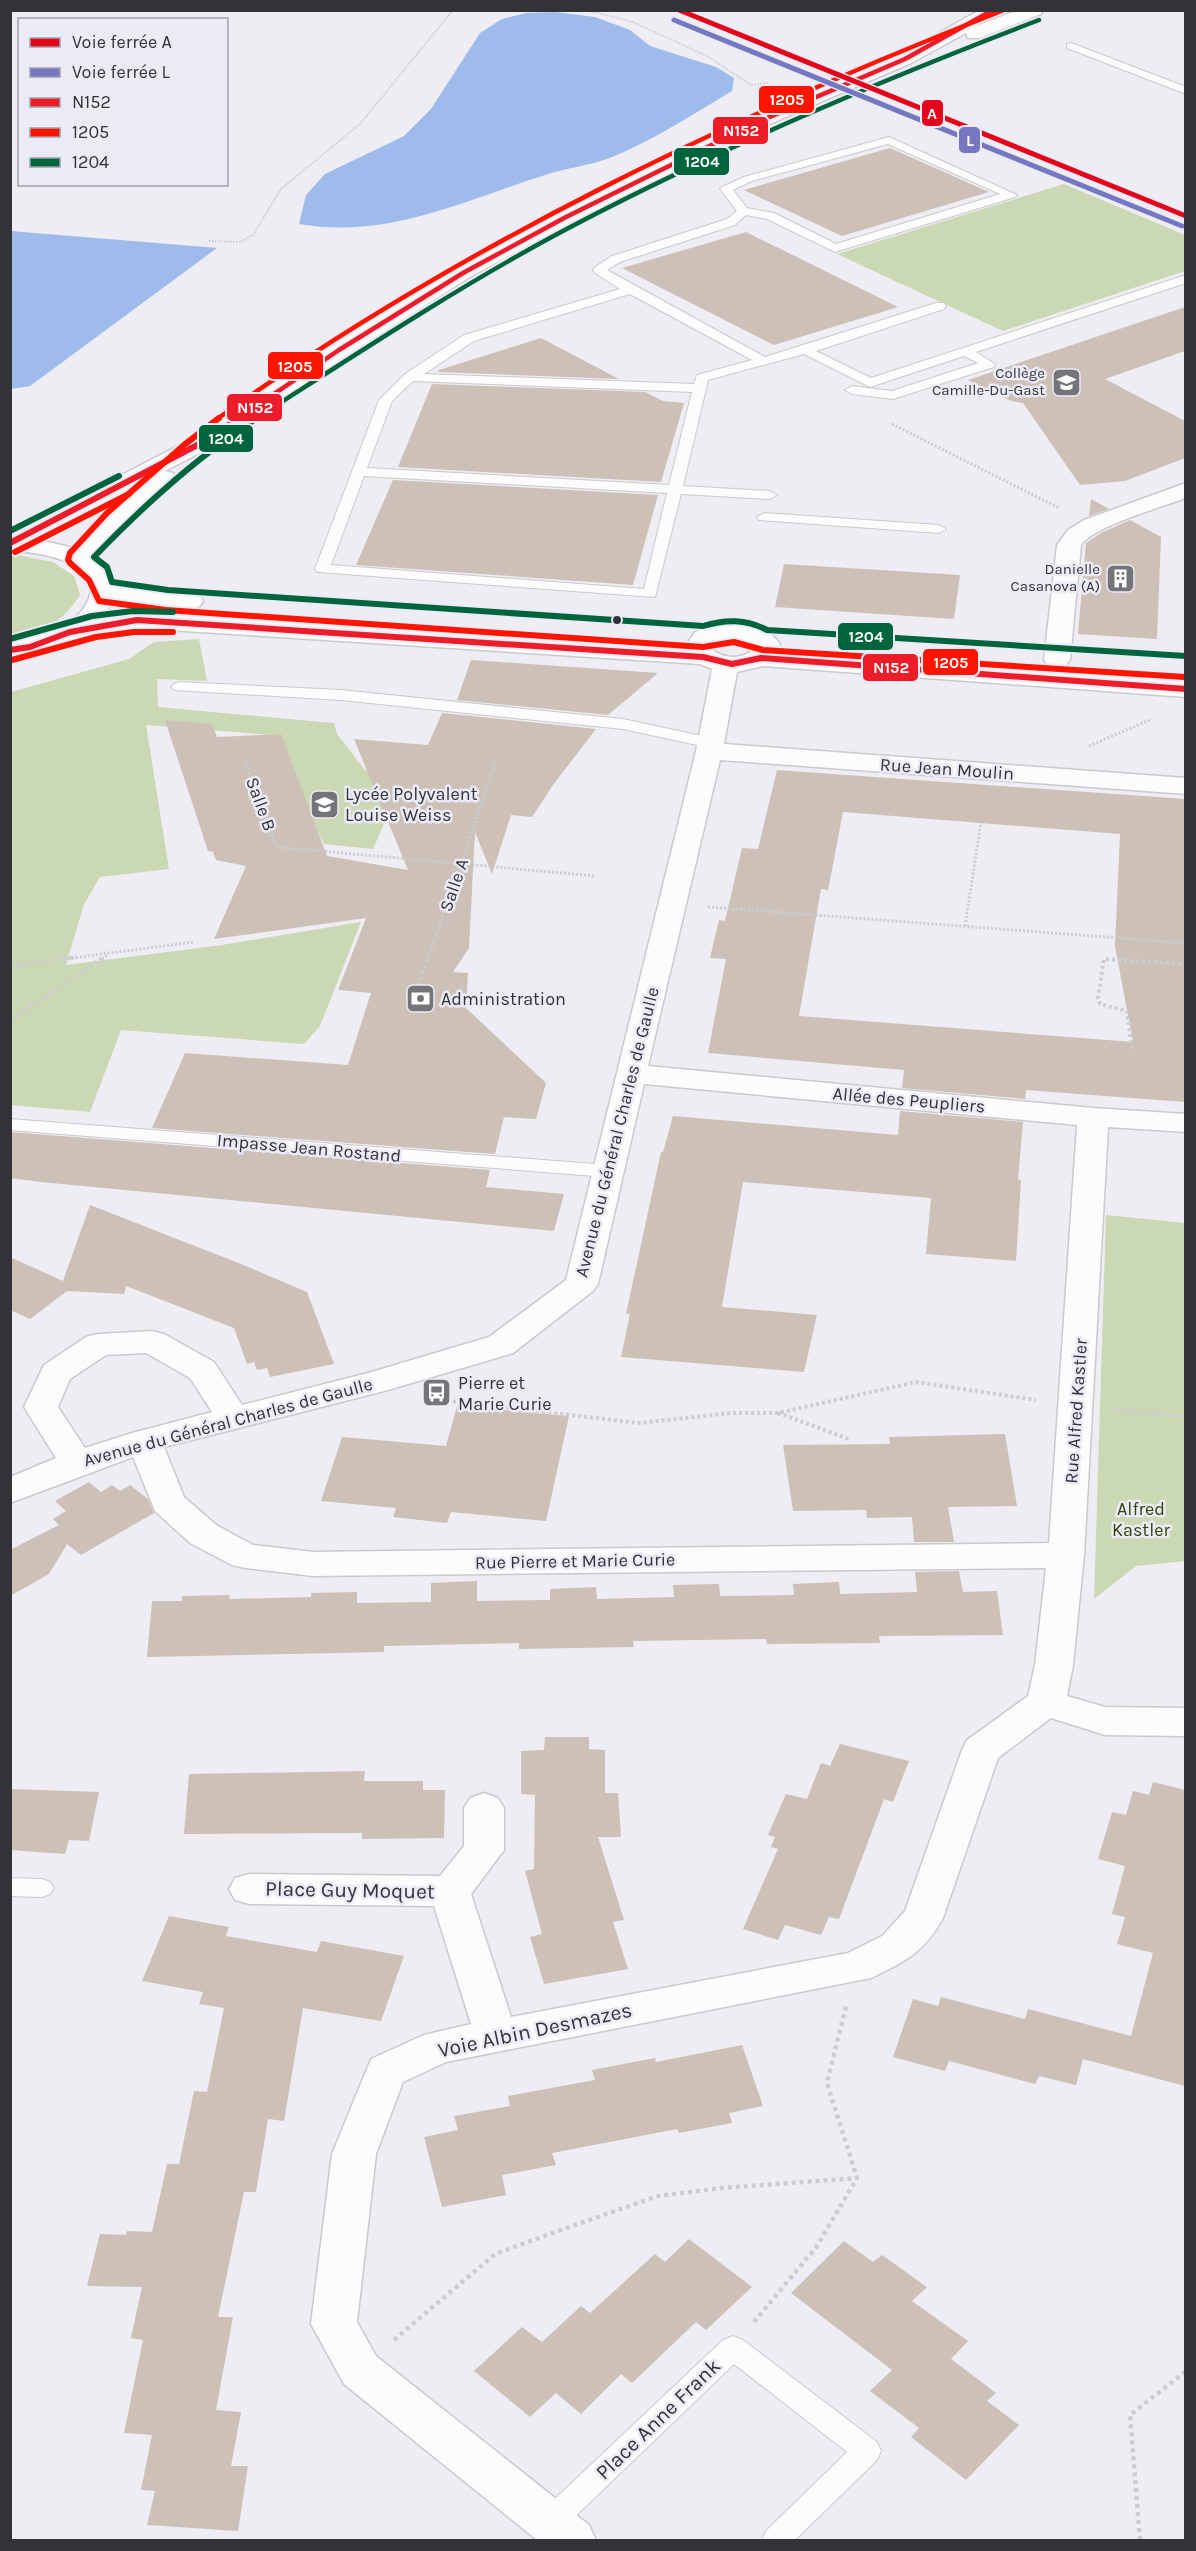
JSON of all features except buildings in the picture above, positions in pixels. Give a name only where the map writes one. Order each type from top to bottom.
[{"type":"street","points":[[904,59],[994,10]]},
{"type":"street","points":[[10,543],[205,441],[339,350],[473,267],[658,169],[758,122],[904,59],[1035,10]]},
{"type":"street","points":[[78,558],[115,520],[205,441]]},
{"type":"street","points":[[1057,660],[1069,545],[1076,535],[1092,525],[1185,490]]},
{"type":"street","points":[[10,543],[46,548],[78,558],[98,573],[104,592],[95,613],[70,632]]},
{"type":"street","points":[[104,592],[711,652],[746,663],[762,649],[1185,667]]},
{"type":"street","points":[[10,650],[30,647],[70,632],[137,620],[711,652]]},
{"type":"street","points":[[711,652],[724,631],[757,635],[762,649]]},
{"type":"street","points":[[762,649],[1185,689]]},
{"type":"street","name":"Avenue du Général Charles de Gaulle","points":[[10,1491],[77,1463],[144,1441],[376,1382],[501,1345],[580,1284],[710,747],[711,652]]},
{"type":"street","name":"Rue Jean Moulin","points":[[710,747],[1185,786]]},
{"type":"street","name":"Allée des Peupliers","points":[[632,1074],[1093,1117],[1185,1123]]},
{"type":"street","name":"Rue Alfred Kastler","points":[[1046,1703],[1054,1665],[1066,1555],[1093,1117]]},
{"type":"street","points":[[77,1463],[41,1407],[56,1373],[98,1345],[152,1342],[202,1370],[232,1417]]},
{"type":"street","name":"Rue Pierre et Marie Curie","points":[[144,1441],[168,1503],[203,1534],[245,1556],[313,1564],[1066,1555]]},
{"type":"street","points":[[1046,1703],[1105,1721],[1185,1722]]},
{"type":"street","name":"Voie Albin Desmazes","points":[[561,2531],[360,2370],[334,2324],[354,2154],[386,2071],[439,2047],[856,1967],[897,1947],[923,1918],[981,1750],[1046,1703]]},
{"type":"street","name":"Place Guy Moquet","points":[[450,1891],[484,1850],[484,1808]]},
{"type":"street","name":"Place Guy Moquet","points":[[249,1889],[450,1891]]},
{"type":"street","name":"Place Guy Moquet","points":[[450,1891],[496,2036]]},
{"type":"lane","points":[[1071,46],[1185,91]]},
{"type":"lane","points":[[889,140],[1011,195],[835,248],[770,216],[742,211],[726,189],[748,179],[889,140]]},
{"type":"lane","points":[[742,211],[731,222],[616,259],[599,270],[630,290],[763,361]]},
{"type":"lane","points":[[805,350],[870,383],[1185,279]]},
{"type":"lane","points":[[630,290],[469,338],[410,377],[386,400],[322,569],[650,594],[702,378],[805,350],[940,306]]},
{"type":"lane","points":[[852,390],[893,395],[989,364],[963,351]]},
{"type":"lane","points":[[410,377],[699,388]]},
{"type":"lane","points":[[359,472],[770,495]]},
{"type":"lane","points":[[764,517],[939,529]]},
{"type":"lane","points":[[179,687],[341,695],[588,720],[623,724],[710,747]]},
{"type":"lane","name":"Impasse Jean Rostand","points":[[10,1124],[608,1171]]},
{"type":"lane","points":[[10,1887],[42,1888]]},
{"type":"lane","name":"Place Anne Frank","points":[[561,2531],[733,2348],[867,2451],[777,2541]]},
{"type":"path","points":[[208,241],[241,242],[253,235],[281,189],[360,124],[453,10]]},
{"type":"path","points":[[586,10],[643,27],[707,56],[751,86]]},
{"type":"path","points":[[884,420],[1092,525]]},
{"type":"path","points":[[1082,749],[1153,719]]},
{"type":"path","name":"Salle B","points":[[245,760],[277,848],[460,865]]},
{"type":"path","name":"Salle A","points":[[411,1008],[496,762]]},
{"type":"path","points":[[966,926],[981,823]]},
{"type":"path","points":[[460,865],[595,876]]},
{"type":"path","points":[[703,906],[1185,943]]},
{"type":"path","points":[[10,966],[194,942]]},
{"type":"path","points":[[10,1021],[111,953]]},
{"type":"path","points":[[1132,1049],[1127,1011],[1100,1004],[1098,998],[1104,959],[1185,964]]},
{"type":"path","points":[[433,1399],[639,1423],[732,1413],[778,1413],[916,1382],[1076,1406],[1185,1417]]},
{"type":"path","points":[[778,1413],[849,1439]]},
{"type":"path","points":[[733,2348],[817,2246],[857,2178],[827,2083],[856,1967]]},
{"type":"path","points":[[360,2370],[495,2254],[658,2196],[722,2187],[857,2178]]},
{"type":"path","points":[[1140,2541],[1130,2415],[1185,2372]]},
{"type":"green space","points":[[1064,184],[1185,235],[1185,271],[1003,331],[837,254]]},
{"type":"green space","points":[[11,554],[53,562],[74,576],[80,595],[66,613],[51,624],[11,638]]},
{"type":"green space","points":[[199,639],[207,681],[157,679],[158,707],[334,723],[337,734],[365,770],[405,776],[373,849],[324,844],[270,735],[146,725],[169,869],[100,877],[84,904],[66,965],[222,945],[361,922],[320,1026],[304,1044],[121,1030],[90,1112],[11,1105],[11,692],[129,659],[154,642]]},
{"type":"green space","name":"Alfred Kastler","points":[[1106,1215],[1185,1223],[1186,1561],[1136,1566],[1094,1599]]},
{"type":"water","points":[[555,12],[595,17],[630,30],[650,46],[716,67],[734,78],[732,91],[658,135],[612,157],[550,173],[452,207],[393,222],[363,226],[331,227],[299,224],[306,195],[325,174],[404,136],[431,109],[480,33],[502,19],[526,13]]},
{"type":"water","points":[[11,231],[217,248],[30,386],[11,389]]},
{"type":"rail line","name":"A","points":[[679,10],[1186,216]]},
{"type":"rail line","name":"L","points":[[674,20],[1182,226]]},
{"type":"transit line","name":"N152","points":[[10,543],[205,441],[339,350],[463,273],[566,217],[758,122],[905,59],[993,10]]},
{"type":"transit line","name":"1205","points":[[1004,10],[844,74],[687,145],[610,183],[459,265],[315,353],[192,438],[96,523],[76,544],[68,560],[89,580],[99,601],[166,610],[703,647],[734,642],[763,650],[1185,677]]},
{"type":"transit line","name":"1204","points":[[1039,20],[871,86],[707,159],[626,198],[468,284],[360,350],[219,444],[151,501],[94,557],[107,567],[112,582],[168,590],[703,626],[735,621],[751,623],[767,630],[1186,656]]},
{"type":"transit line","name":"1204","points":[[10,531],[119,476]]},
{"type":"transit line","name":"1205","points":[[15,552],[129,494]]},
{"type":"transit line","name":"1204","points":[[10,639],[92,616],[133,611],[173,612]]},
{"type":"transit line","name":"N152","points":[[10,650],[30,647],[70,632],[137,620],[703,657],[732,664],[761,658],[1186,689]]},
{"type":"transit line","name":"1205","points":[[12,660],[96,637],[134,632],[173,632]]},
{"type":"place","name":"Collège Camille-Du-Gast","points":[[1066,382]]},
{"type":"place","name":"Danielle Casanova (A)","points":[[1121,578]]},
{"type":"place","name":"Lycée Polyvalent Louise Weiss","points":[[324,804]]},
{"type":"place","name":"Administration","points":[[420,999]]},
{"type":"place","name":"Pierre et Marie Curie","points":[[437,1393]]}]
